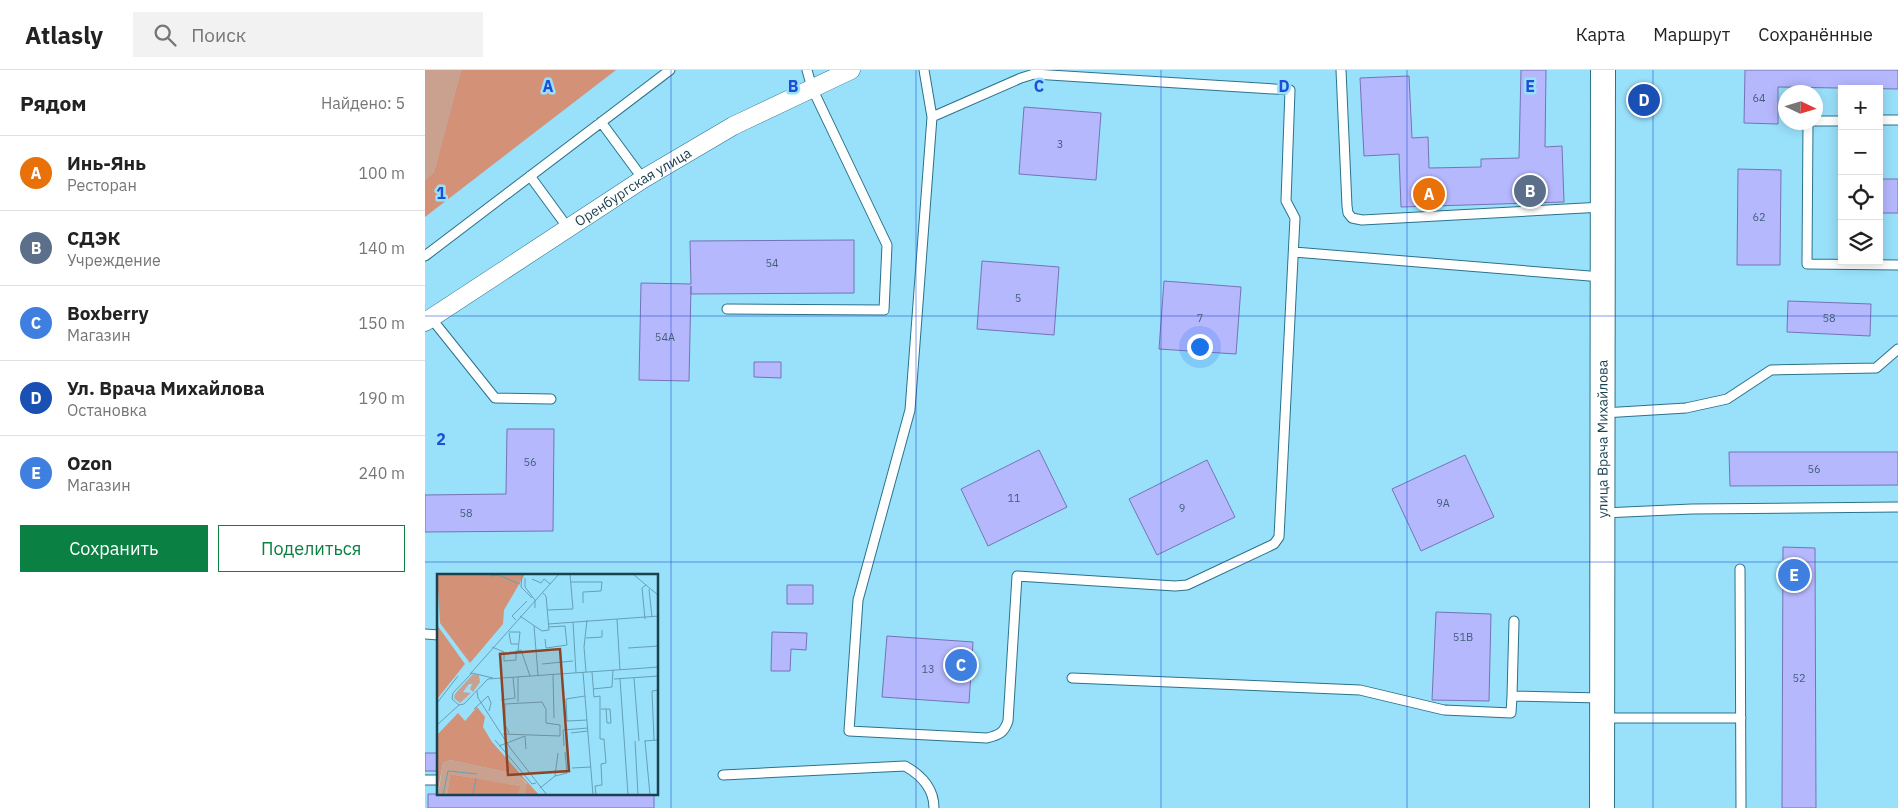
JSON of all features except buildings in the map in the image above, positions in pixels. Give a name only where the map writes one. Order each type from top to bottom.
[{"type":"main road","name":"улица Врача Михайлова","points":[[1601,808],[1603,70]]},
{"type":"street","name":"Оренбургская улица","points":[[428,320],[643,179],[733,126],[851,70]]},
{"type":"lane","points":[[425,256],[670,70]]},
{"type":"lane","points":[[727,309],[885,310],[887,245],[812,88],[807,70]]},
{"type":"lane","points":[[924,70],[932,117],[910,410],[858,600],[849,731],[987,738],[998,735],[1005,730],[1008,721],[1017,576],[1175,586],[1187,585],[1274,544],[1279,537],[1295,218],[1286,201],[1290,90],[1034,74],[932,117]]},
{"type":"lane","points":[[1341,70],[1347,206],[1352,218],[1363,220],[1603,207]]},
{"type":"lane","points":[[1883,120],[1898,120]]},
{"type":"lane","points":[[1823,121],[1838,121]]},
{"type":"lane","points":[[601,122],[643,179]]},
{"type":"lane","points":[[1808,130],[1807,264],[1898,265]]},
{"type":"lane","points":[[530,176],[568,228]]},
{"type":"lane","points":[[1294,252],[1603,277]]},
{"type":"lane","points":[[428,320],[495,398],[551,399]]},
{"type":"lane","points":[[1602,413],[1686,408],[1727,399],[1771,370],[1876,368],[1898,349]]},
{"type":"lane","points":[[1602,514],[1692,509],[1898,507]]},
{"type":"lane","points":[[1741,569],[1741,808]]},
{"type":"lane","points":[[1072,678],[1360,690],[1444,710],[1511,713],[1513,621]]},
{"type":"lane","points":[[1512,696],[1602,708],[1741,718]]},
{"type":"lane","points":[[723,775],[905,766],[920,775],[934,799],[934,808]]},
{"type":"shaded area","points":[[425,70],[461,70],[434,172],[425,180]]},
{"type":"shaded area","points":[[461,70],[616,70],[425,217],[425,180],[434,172]]},
{"type":"place","name":"Ул. Врача Михайлова","points":[[1644,100]]},
{"type":"place","name":"СДЭК","points":[[1530,191]]},
{"type":"place","name":"Инь-Янь","points":[[1429,194]]},
{"type":"place","name":"Ozon","points":[[1794,575]]},
{"type":"place","name":"Boxberry","points":[[961,665]]}]
